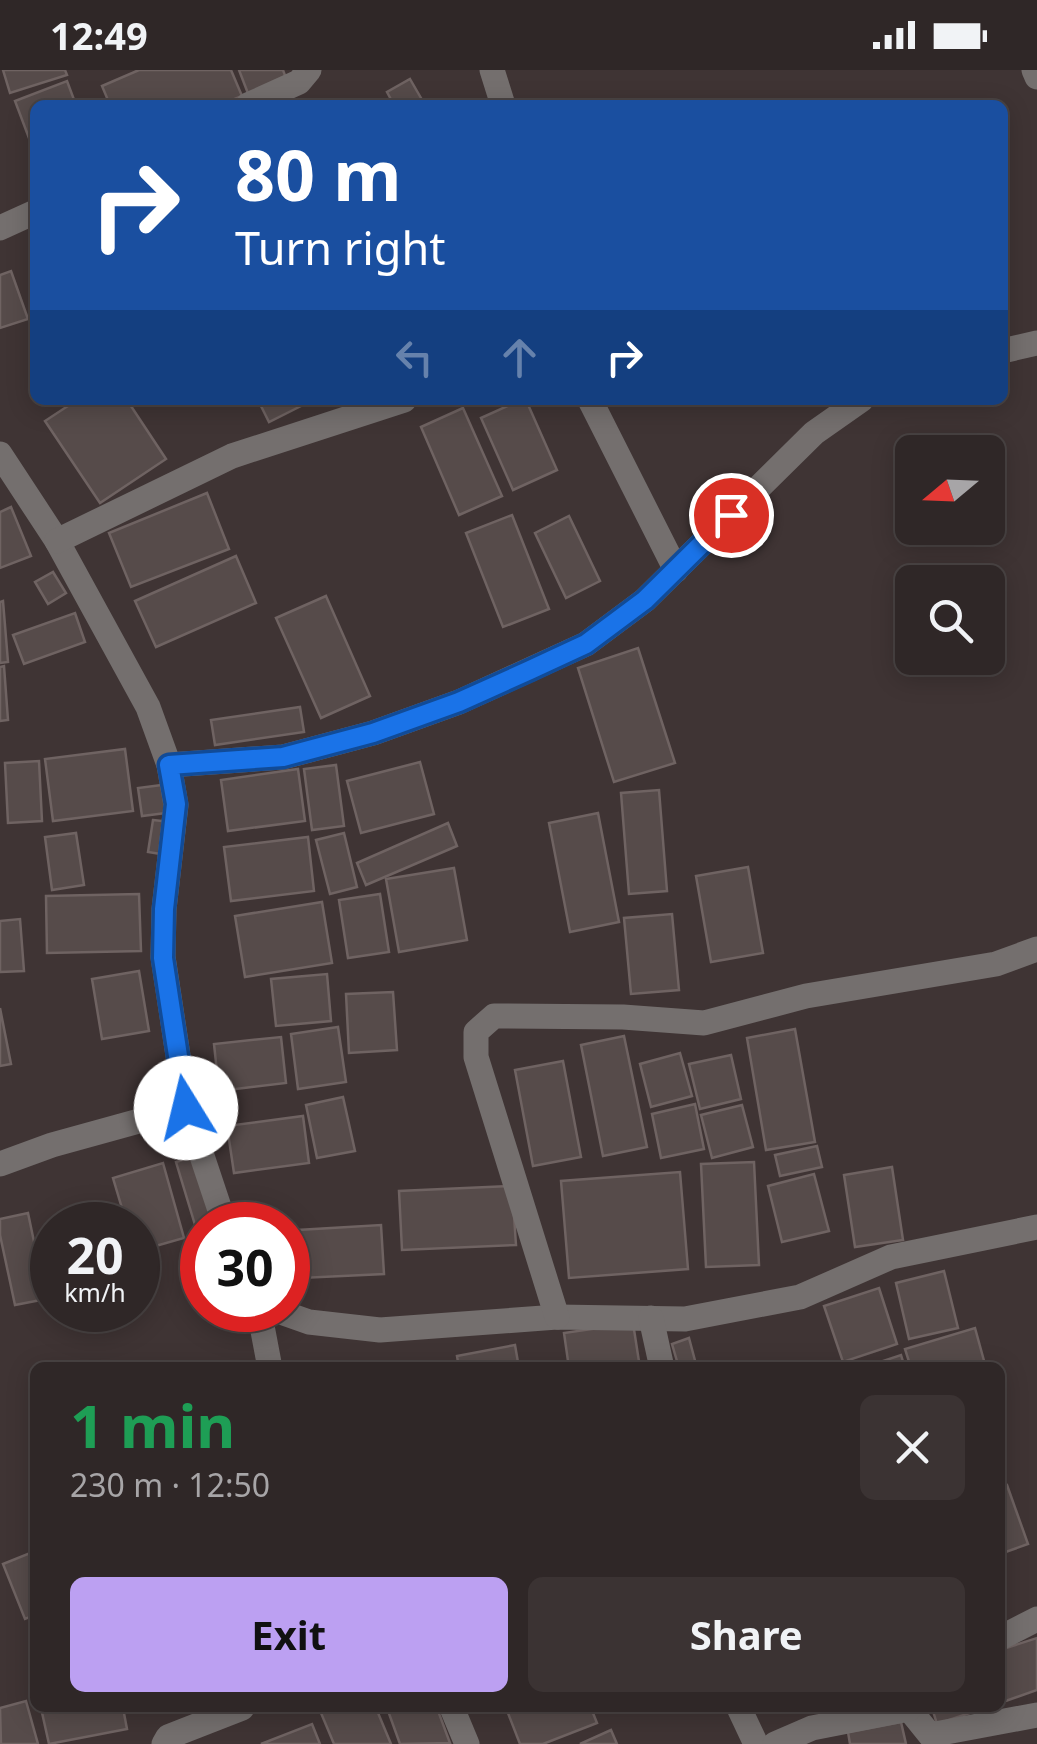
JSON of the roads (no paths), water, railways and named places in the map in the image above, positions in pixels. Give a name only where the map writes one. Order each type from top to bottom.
[{"type":"street","points":[[259,100],[299,82],[309,70]]},
{"type":"street","points":[[492,70],[501,100]]},
{"type":"street","points":[[0,228],[30,214]]},
{"type":"street","points":[[1008,349],[1037,342]]},
{"type":"street","points":[[57,541],[232,456],[389,405]]},
{"type":"street","points":[[593,405],[676,570]]},
{"type":"street","points":[[169,765],[283,757],[373,733],[459,702],[586,644],[645,600],[814,433],[853,405]]},
{"type":"street","points":[[0,454],[57,541],[148,707],[169,765],[176,804],[164,909],[163,958],[186,1108],[217,1202]]},
{"type":"street","points":[[558,1318],[476,1057],[476,1032],[494,1016],[623,1017],[704,1023],[806,996],[996,964],[1037,949]]},
{"type":"street","points":[[0,1164],[52,1145],[186,1108]]},
{"type":"street","points":[[310,1322],[380,1330],[558,1318],[684,1319],[800,1297],[891,1257],[1037,1227]]},
{"type":"street","points":[[652,1318],[661,1362]]},
{"type":"street","points":[[263,1332],[269,1362]]},
{"type":"street","points":[[1005,1635],[1037,1619]]},
{"type":"street","points":[[164,1744],[168,1737],[232,1712]]},
{"type":"street","points":[[454,1712],[467,1744]]},
{"type":"street","points":[[741,1712],[756,1744]]},
{"type":"street","points":[[775,1744],[812,1728],[890,1712]]},
{"type":"street","points":[[912,1712],[930,1735],[1037,1715]]}]
